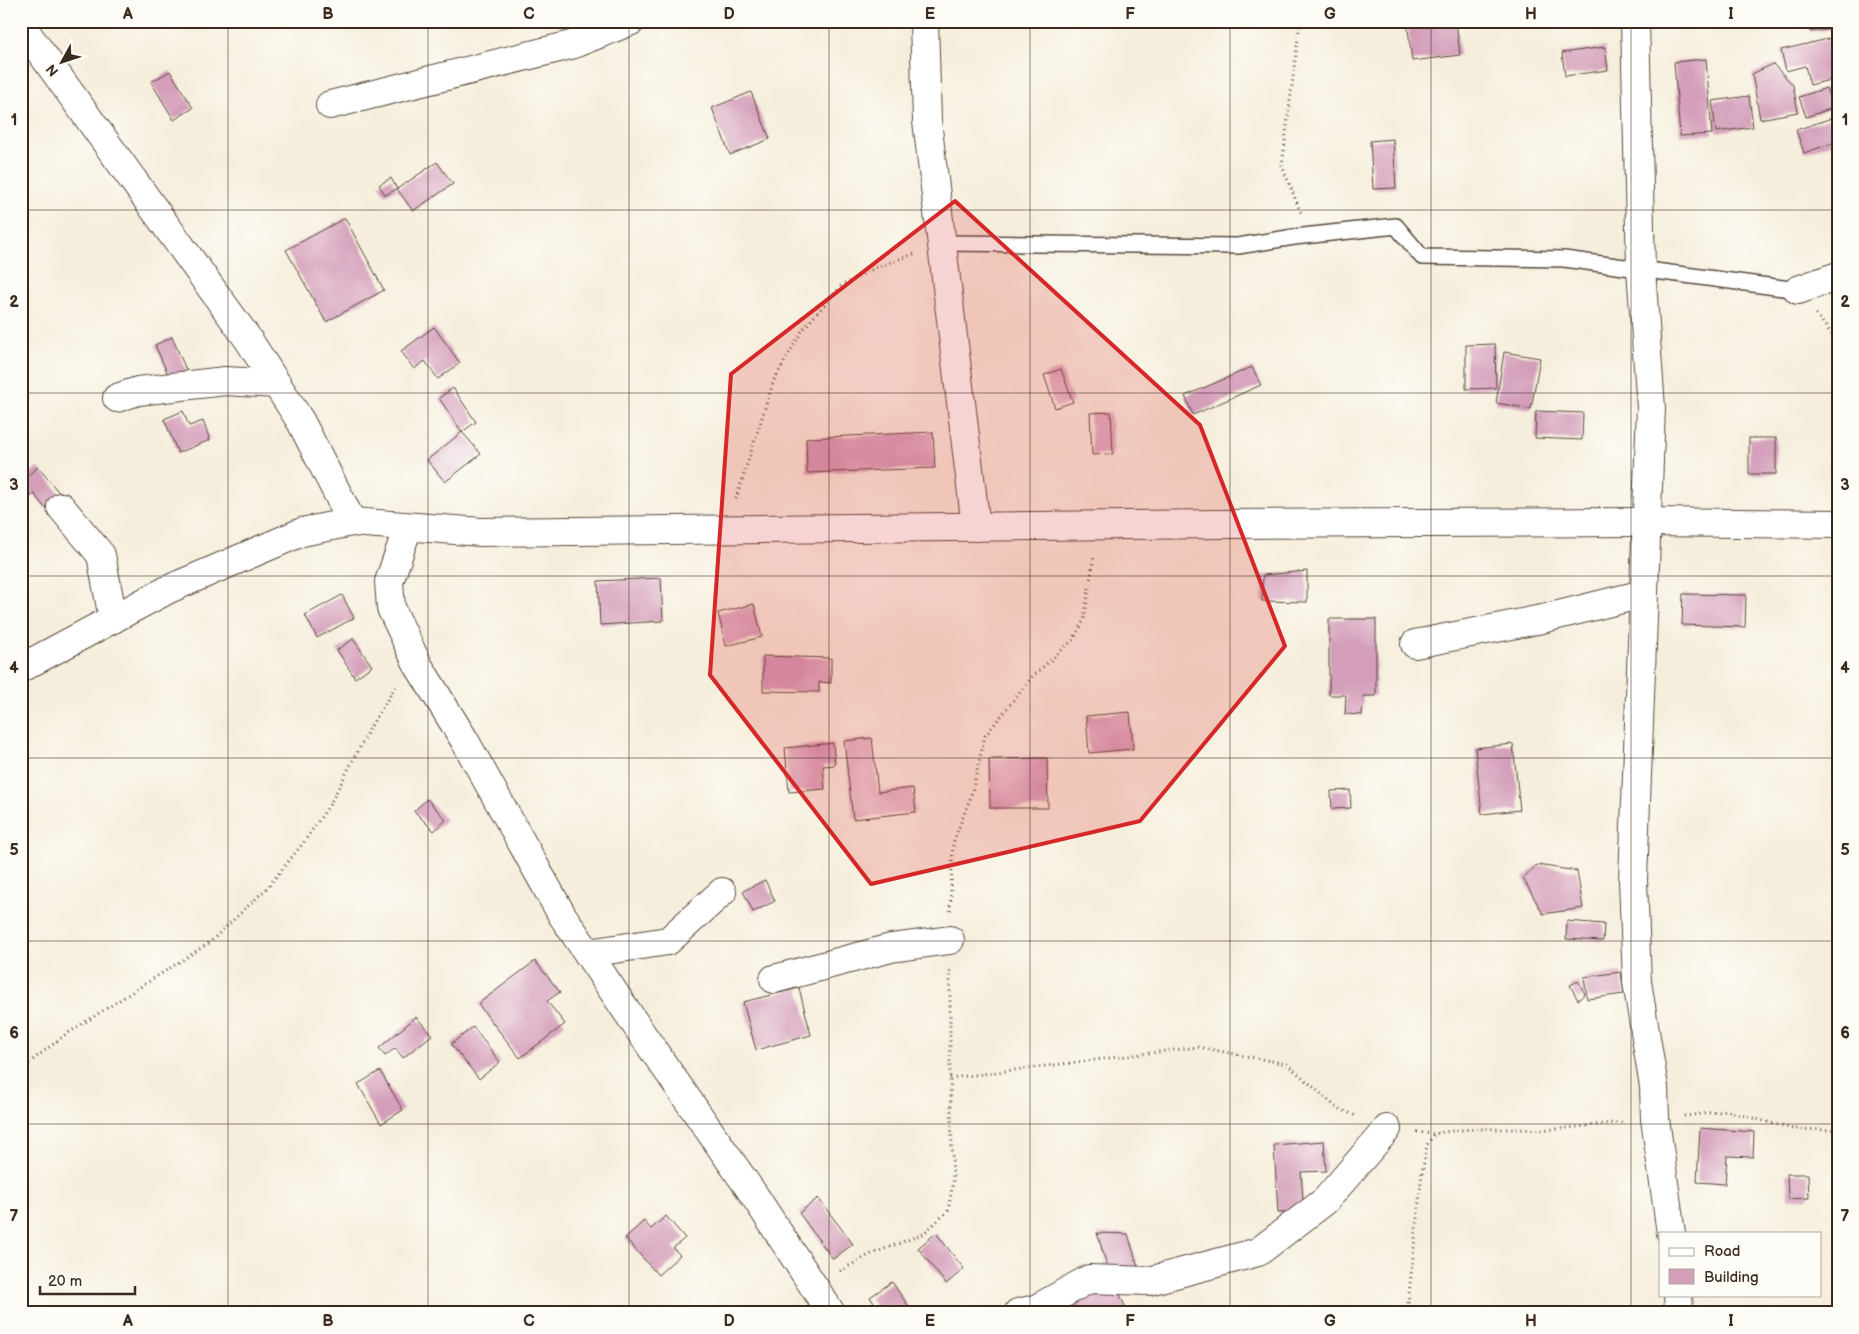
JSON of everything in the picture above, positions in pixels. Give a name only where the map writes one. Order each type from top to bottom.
[{"type":"street","points":[[330,105],[570,45],[631,21]]},
{"type":"street","points":[[924,21],[927,121],[976,527]]},
{"type":"street","points":[[1635,21],[1641,269],[1651,408],[1645,522],[1633,880],[1636,982],[1654,1087],[1655,1119],[1671,1232]]},
{"type":"street","points":[[21,25],[248,339],[301,422],[352,522]]},
{"type":"street","points":[[1798,290],[1838,276]]},
{"type":"street","points":[[117,398],[138,391],[225,380],[277,384]]},
{"type":"street","points":[[61,508],[101,555],[113,619]]},
{"type":"street","points":[[21,668],[169,589],[302,532],[352,522],[481,532],[1645,522],[1838,524]]},
{"type":"street","points":[[408,527],[389,582],[392,608],[416,660],[465,741],[562,915],[752,1192],[831,1313]]},
{"type":"street","points":[[1416,644],[1542,619],[1643,594]]},
{"type":"street","points":[[588,953],[668,941],[722,892]]},
{"type":"street","points":[[774,979],[891,948],[950,940]]},
{"type":"street","points":[[1018,1313],[1036,1308],[1089,1279],[1149,1281],[1258,1252],[1325,1201],[1387,1129]]},
{"type":"street","points":[[1678,1296],[1679,1313]]},
{"type":"lane","points":[[941,243],[1238,246],[1309,235],[1396,226],[1422,257],[1564,258],[1798,290]]},
{"type":"path","points":[[1300,21],[1282,166],[1309,235]]},
{"type":"path","points":[[729,529],[741,480],[774,380],[803,329],[841,286],[876,267],[941,243]]},
{"type":"path","points":[[21,1069],[65,1035],[209,942],[267,888],[304,842],[330,804],[389,694],[416,660]]},
{"type":"path","points":[[950,1078],[1198,1047],[1287,1064],[1336,1107],[1387,1129],[1434,1134],[1455,1130],[1492,1128],[1555,1129],[1728,1111],[1793,1130],[1838,1130]]},
{"type":"path","points":[[1407,1313],[1426,1145],[1434,1134]]},
{"type":"highlighted area","points":[[955,201],[1200,425],[1285,646],[1140,821],[871,884],[710,675],[731,374]]},
{"type":"building","points":[[1407,21],[1456,21],[1460,55],[1412,61]]},
{"type":"building","points":[[1808,21],[1835,21],[1836,29],[1810,32]]},
{"type":"building","points":[[1832,38],[1838,58],[1838,78],[1810,85],[1805,66],[1786,71],[1781,50]]},
{"type":"building","points":[[1605,47],[1608,70],[1565,76],[1562,53]]},
{"type":"building","points":[[1706,59],[1712,134],[1680,136],[1674,62]]},
{"type":"building","points":[[1773,64],[1793,85],[1798,112],[1760,119],[1752,74]]},
{"type":"building","points":[[170,71],[193,108],[174,120],[151,82]]},
{"type":"building","points":[[1826,88],[1833,108],[1806,117],[1799,97]]},
{"type":"building","points":[[751,92],[770,139],[730,155],[712,108]]},
{"type":"building","points":[[1749,96],[1753,127],[1716,132],[1712,101]]},
{"type":"building","points":[[1838,116],[1838,147],[1836,142],[1804,153],[1796,130]]},
{"type":"building","points":[[1393,139],[1396,188],[1373,189],[1370,141]]},
{"type":"building","points":[[437,162],[453,184],[413,211],[397,189]]},
{"type":"building","points":[[391,178],[397,189],[385,195],[379,185]]},
{"type":"building","points":[[345,218],[384,290],[326,322],[286,250]]},
{"type":"building","points":[[434,327],[460,363],[438,379],[425,361],[414,369],[401,351]]},
{"type":"building","points":[[172,337],[187,372],[170,379],[155,345]]},
{"type":"building","points":[[1495,344],[1496,388],[1466,389],[1466,345]]},
{"type":"building","points":[[1504,352],[1540,358],[1531,409],[1496,403]]},
{"type":"building","points":[[1252,367],[1261,385],[1193,415],[1185,396]]},
{"type":"building","points":[[1061,369],[1073,402],[1055,408],[1044,375]]},
{"type":"building","points":[[453,388],[476,422],[462,432],[439,398]]},
{"type":"building","points":[[183,411],[189,426],[203,421],[210,440],[178,453],[164,419]]},
{"type":"building","points":[[1536,411],[1583,413],[1582,440],[1535,438]]},
{"type":"building","points":[[1111,412],[1113,454],[1092,455],[1090,413]]},
{"type":"building","points":[[462,432],[481,454],[445,482],[427,460]]},
{"type":"building","points":[[933,432],[935,468],[807,473],[806,438]]},
{"type":"building","points":[[1749,438],[1776,438],[1776,474],[1749,474]]},
{"type":"building","points":[[38,467],[61,495],[45,508],[34,494],[26,500],[21,494],[21,481]]},
{"type":"building","points":[[1307,571],[1307,602],[1262,601],[1263,575]]},
{"type":"building","points":[[661,578],[663,621],[600,625],[598,581]]},
{"type":"building","points":[[1683,594],[1746,595],[1745,627],[1682,625]]},
{"type":"building","points":[[342,595],[354,618],[317,638],[305,615]]},
{"type":"building","points":[[754,604],[762,637],[726,646],[718,613]]},
{"type":"building","points":[[1329,619],[1376,619],[1376,696],[1363,696],[1362,715],[1345,714],[1346,695],[1329,695]]},
{"type":"building","points":[[353,639],[372,666],[355,678],[337,650]]},
{"type":"building","points":[[763,656],[831,658],[831,683],[819,682],[819,692],[763,691]]},
{"type":"building","points":[[1130,712],[1133,749],[1089,753],[1086,716]]},
{"type":"building","points":[[872,738],[878,792],[913,788],[916,812],[853,819],[844,741]]},
{"type":"building","points":[[833,743],[835,765],[823,766],[825,789],[789,792],[785,748]]},
{"type":"building","points":[[1513,744],[1520,810],[1482,814],[1475,748]]},
{"type":"building","points":[[1047,758],[1048,808],[990,808],[989,759]]},
{"type":"building","points":[[1350,790],[1351,808],[1332,809],[1331,791]]},
{"type":"building","points":[[427,799],[446,820],[434,831],[414,811]]},
{"type":"building","points":[[1537,865],[1577,871],[1583,908],[1543,914],[1523,878]]},
{"type":"building","points":[[765,880],[775,901],[753,912],[743,891]]},
{"type":"building","points":[[1567,921],[1604,924],[1603,941],[1566,939]]},
{"type":"building","points":[[535,961],[560,992],[547,1001],[565,1024],[520,1058],[478,1004]]},
{"type":"building","points":[[1621,972],[1624,994],[1587,999],[1584,977]]},
{"type":"building","points":[[1578,981],[1585,994],[1578,1000],[1570,985]]},
{"type":"building","points":[[799,988],[811,1035],[756,1050],[743,1002]]},
{"type":"building","points":[[416,1017],[432,1035],[403,1058],[395,1048],[385,1056],[379,1048]]},
{"type":"building","points":[[473,1027],[500,1062],[479,1079],[451,1044]]},
{"type":"building","points":[[380,1071],[403,1110],[381,1124],[358,1084]]},
{"type":"building","points":[[1700,1128],[1754,1132],[1753,1157],[1727,1156],[1725,1184],[1697,1182]]},
{"type":"building","points":[[1324,1141],[1326,1171],[1301,1172],[1304,1212],[1278,1213],[1274,1145]]},
{"type":"building","points":[[1787,1174],[1808,1174],[1809,1198],[1788,1199]]},
{"type":"building","points":[[818,1198],[853,1244],[833,1259],[799,1213]]},
{"type":"building","points":[[666,1216],[685,1238],[673,1248],[680,1255],[658,1275],[625,1238],[644,1221],[651,1229]]},
{"type":"building","points":[[936,1233],[964,1269],[946,1284],[918,1248]]},
{"type":"building","points":[[1097,1233],[1128,1234],[1139,1270],[1111,1278]]},
{"type":"building","points":[[1113,1279],[1128,1313],[1081,1313],[1068,1299]]},
{"type":"building","points":[[892,1282],[913,1313],[880,1313],[870,1297]]},
{"type":"building","points":[[952,1306],[957,1313],[943,1313]]}]
